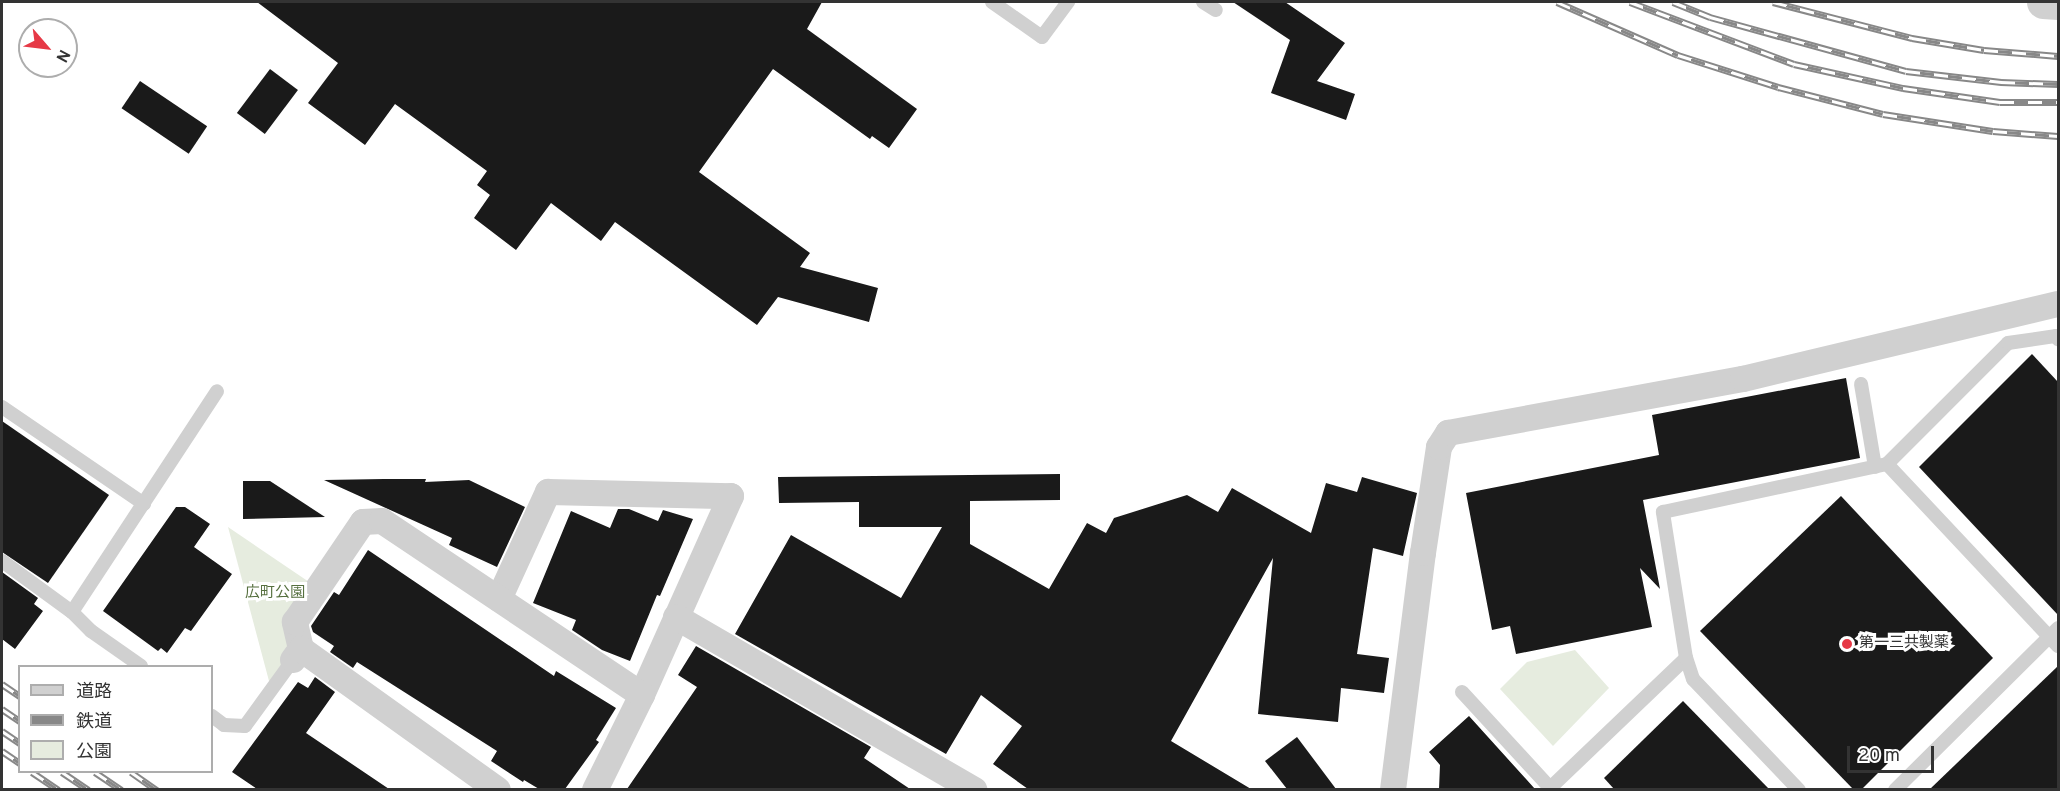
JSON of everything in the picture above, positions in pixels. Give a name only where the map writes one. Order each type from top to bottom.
[{"type":"street","points":[[2043,2],[2058,3]]},
{"type":"street","points":[[1393,789],[1437,458],[1439,447],[1448,433],[1743,379],[2058,304]]},
{"type":"street","points":[[500,599],[548,492],[731,496],[642,695],[595,789]]},
{"type":"street","points":[[498,789],[297,655],[295,622],[363,522],[382,521],[642,695]]},
{"type":"street","points":[[676,617],[974,789]]},
{"type":"lane","points":[[992,2],[1042,37],[1068,2]]},
{"type":"lane","points":[[1203,2],[1216,10]]},
{"type":"lane","points":[[1799,789],[1693,679],[1686,658],[1663,512],[1881,466],[2008,343],[2056,336],[2058,339]]},
{"type":"lane","points":[[1861,384],[1881,466],[2055,637],[1895,789]]},
{"type":"lane","points":[[72,612],[217,391]]},
{"type":"lane","points":[[2,407],[144,504]]},
{"type":"lane","points":[[2,561],[72,612],[90,631],[140,665]]},
{"type":"lane","points":[[213,717],[224,725],[245,726],[297,655]]},
{"type":"lane","points":[[1462,692],[1550,789],[1686,658]]},
{"type":"green space","name":"広町公園","points":[[228,527],[315,586],[296,649],[272,683],[269,681]]},
{"type":"green space","points":[[1575,650],[1609,688],[1553,746],[1500,689],[1527,662]]},
{"type":"building","points":[[257,2],[822,2],[807,29],[917,109],[889,148],[872,136],[870,139],[773,69],[699,172],[810,253],[800,267],[878,288],[869,322],[778,297],[757,325],[615,222],[601,241],[551,203],[516,250],[474,218],[490,195],[477,185],[487,171],[395,104],[365,145],[308,103],[338,63]]},
{"type":"building","points":[[1233,2],[1285,2],[1345,43],[1317,81],[1355,94],[1346,120],[1271,93],[1290,40]]},
{"type":"building","points":[[270,69],[298,90],[265,134],[237,113]]},
{"type":"building","points":[[140,81],[207,126],[189,154],[122,108]]},
{"type":"building","points":[[2032,354],[2058,382],[2058,615],[1919,467]]},
{"type":"building","points":[[1846,378],[1860,458],[1643,500],[1660,589],[1640,568],[1652,627],[1516,654],[1510,626],[1492,630],[1466,493],[1659,455],[1652,415]]},
{"type":"building","points":[[2,421],[109,495],[48,583],[2,552]]},
{"type":"building","points":[[1060,474],[1060,500],[970,501],[970,544],[1049,589],[1087,523],[1106,533],[1114,518],[1187,495],[1218,512],[1232,488],[1311,533],[1326,483],[1357,492],[1362,477],[1417,493],[1403,556],[1373,548],[1357,654],[1389,658],[1384,693],[1341,688],[1338,722],[1258,714],[1273,558],[1171,741],[1251,789],[1028,789],[993,764],[1022,726],[981,695],[946,754],[735,634],[791,535],[901,598],[942,527],[859,527],[859,502],[779,503],[778,477]]},
{"type":"building","points":[[426,479],[425,482],[469,480],[525,507],[497,567],[449,545],[452,538],[324,480]]},
{"type":"building","points":[[243,481],[270,481],[325,517],[243,519]]},
{"type":"building","name":"第一三共製薬","points":[[1841,496],[1993,658],[1862,789],[1853,789],[1700,631]]},
{"type":"building","points":[[176,507],[185,507],[210,524],[194,547],[232,574],[191,631],[185,628],[167,653],[161,648],[158,651],[103,611]]},
{"type":"building","points":[[618,509],[629,509],[658,521],[663,510],[693,519],[660,596],[657,595],[630,661],[602,650],[572,630],[576,620],[533,603],[571,511],[610,528]]},
{"type":"building","points":[[368,550],[554,676],[556,671],[616,708],[596,740],[599,742],[565,789],[539,789],[524,780],[523,782],[491,761],[497,751],[357,662],[353,668],[330,652],[334,646],[313,632],[311,626],[334,592],[339,595]]},
{"type":"building","points":[[2,572],[38,598],[34,604],[43,611],[15,649],[2,639]]},
{"type":"building","points":[[696,646],[871,747],[864,758],[910,789],[627,789],[697,687],[678,675]]},
{"type":"building","points":[[2058,666],[2058,789],[1930,789]]},
{"type":"building","points":[[315,677],[335,692],[306,733],[389,789],[257,789],[232,772],[298,682],[308,688]]},
{"type":"building","points":[[1683,701],[1769,789],[1614,789],[1604,778]]},
{"type":"building","points":[[1469,716],[1535,789],[1439,789],[1440,765],[1429,752]]},
{"type":"building","points":[[1297,737],[1336,789],[1287,789],[1265,761]]},
{"type":"railway","points":[[1557,2],[1678,55],[1778,87],[1883,114],[1993,131],[2058,136]]},
{"type":"railway","points":[[1630,2],[1794,64],[1903,88],[2000,102],[2058,102]]},
{"type":"railway","points":[[1673,2],[1710,17],[1906,71],[2001,82],[2058,84]]},
{"type":"railway","points":[[1773,2],[1912,38],[1984,50],[2058,56]]},
{"type":"railway","points":[[2,684],[18,695]]},
{"type":"railway","points":[[2,709],[18,720]]},
{"type":"railway","points":[[2,731],[18,742]]},
{"type":"railway","points":[[2,751],[18,762]]},
{"type":"railway","points":[[34,773],[59,790]]},
{"type":"railway","points":[[64,773],[89,790]]},
{"type":"railway","points":[[96,773],[122,790]]},
{"type":"railway","points":[[132,773],[157,790]]},
{"type":"place","name":"第一三共製薬","points":[[1847,644]]}]
